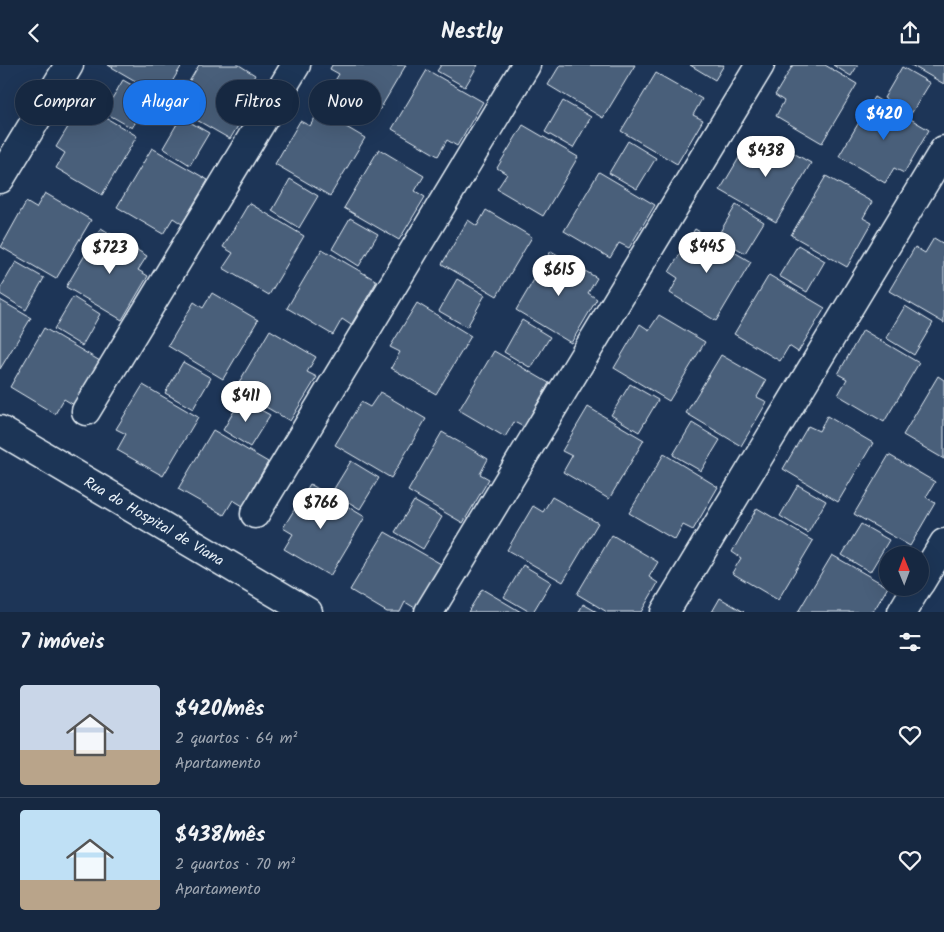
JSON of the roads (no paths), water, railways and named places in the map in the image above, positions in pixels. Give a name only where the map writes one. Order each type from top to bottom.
[{"type":"street","points":[[0,179],[69,65]]},
{"type":"street","points":[[86,411],[296,65]]},
{"type":"street","points":[[255,514],[526,65]]},
{"type":"street","points":[[429,612],[760,65]]},
{"type":"street","points":[[665,612],[944,150]]},
{"type":"street","name":"Rua do Hospital de Viana","points":[[0,429],[308,612]]},
{"type":"street","points":[[929,568],[944,543]]},
{"type":"street","points":[[902,612],[912,596]]}]
